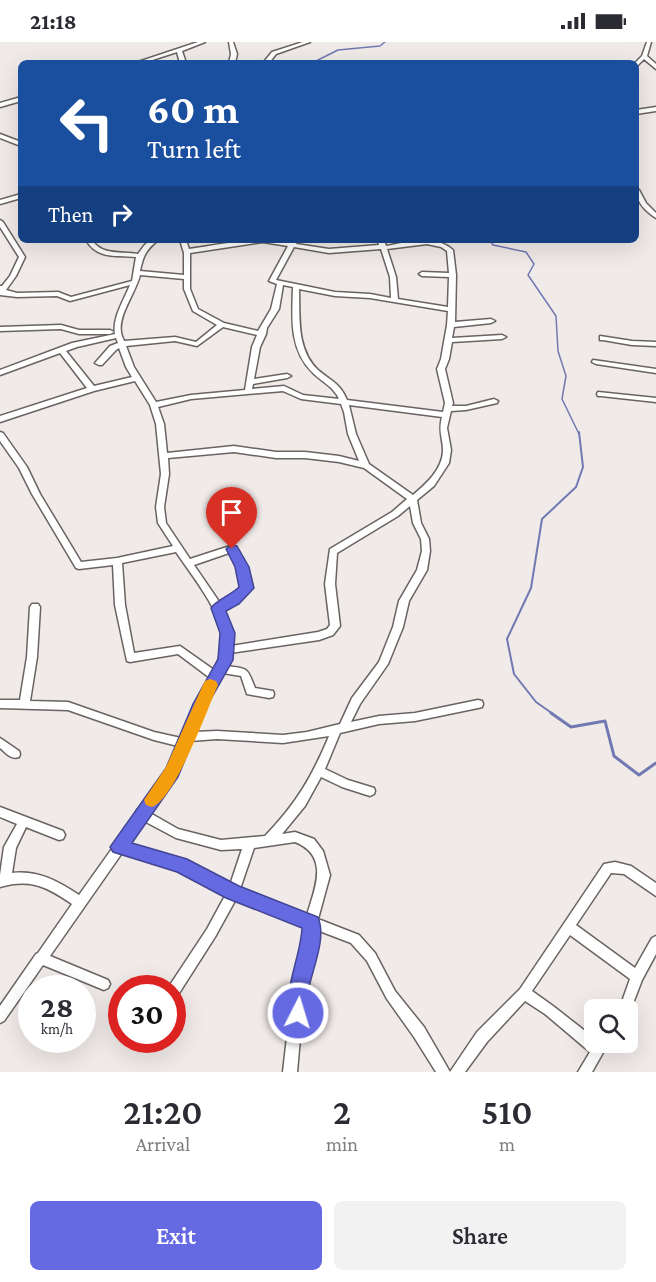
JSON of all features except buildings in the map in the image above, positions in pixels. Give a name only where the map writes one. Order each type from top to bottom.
[{"type":"street","points":[[147,60],[203,42]]},
{"type":"street","points":[[231,42],[232,60]]},
{"type":"street","points":[[268,60],[274,53],[308,42]]},
{"type":"street","points":[[639,62],[644,56],[649,42]]},
{"type":"street","points":[[179,50],[182,60]]},
{"type":"street","points":[[644,56],[656,67]]},
{"type":"street","points":[[0,105],[18,100]]},
{"type":"street","points":[[639,112],[656,109]]},
{"type":"street","points":[[0,135],[18,143]]},
{"type":"street","points":[[639,193],[656,216]]},
{"type":"street","points":[[1,202],[18,197]]},
{"type":"street","points":[[0,226],[22,257],[1,290],[5,293],[58,294],[70,299],[92,295],[136,278],[186,277]]},
{"type":"street","points":[[91,243],[94,249],[102,253],[140,256]]},
{"type":"street","points":[[99,363],[113,348],[118,337],[119,319],[136,278],[140,256],[150,243]]},
{"type":"street","points":[[184,243],[187,251],[187,289],[195,310],[222,325],[262,334]]},
{"type":"street","points":[[187,251],[242,243]]},
{"type":"street","points":[[294,243],[272,281],[334,294],[395,299],[452,310]]},
{"type":"street","points":[[299,243],[336,252],[407,243]]},
{"type":"street","points":[[227,650],[319,636],[330,632],[334,626],[330,584],[333,551],[395,514],[431,484],[445,463],[447,450],[443,428],[448,394],[441,369],[451,325],[453,275],[450,250],[447,247],[425,243]]},
{"type":"street","points":[[383,245],[393,277],[395,299]]},
{"type":"street","points":[[422,274],[453,275]]},
{"type":"street","points":[[248,392],[254,354],[275,309],[280,284]]},
{"type":"street","points":[[296,287],[296,331],[301,352],[314,370],[335,384],[344,401],[352,434],[365,465]]},
{"type":"street","points":[[451,325],[491,321]]},
{"type":"street","points":[[0,329],[61,327],[79,332],[118,337],[175,339],[197,344],[207,339],[222,325]]},
{"type":"street","points":[[0,373],[61,350],[118,337]]},
{"type":"street","points":[[0,1017],[172,772],[200,704],[225,660],[227,650],[227,633],[218,608],[164,528],[160,515],[165,474],[160,424],[154,405],[136,378],[118,337]]},
{"type":"street","points":[[449,340],[502,338]]},
{"type":"street","points":[[603,338],[656,344]]},
{"type":"street","points":[[61,350],[92,389]]},
{"type":"street","points":[[596,362],[656,371]]},
{"type":"street","points":[[250,382],[287,376]]},
{"type":"street","points":[[0,419],[92,389],[136,378]]},
{"type":"street","points":[[154,405],[191,397],[284,388],[301,397],[344,401],[390,410],[447,412],[494,401]]},
{"type":"street","points":[[601,394],[656,400]]},
{"type":"street","points":[[0,435],[23,467],[36,494],[80,566],[179,549]]},
{"type":"street","points":[[163,456],[239,449],[276,455],[323,456],[365,465],[413,498],[417,523],[425,539],[426,550],[422,570],[404,601],[402,615],[383,664],[356,701],[300,806],[268,840]]},
{"type":"street","points":[[189,563],[230,549],[234,551],[242,567],[247,588],[234,600],[218,608]]},
{"type":"street","points":[[117,561],[120,604],[130,658],[180,650],[217,672],[242,672],[246,674],[251,692],[269,694]]},
{"type":"street","points":[[24,705],[32,657],[34,607]]},
{"type":"street","points":[[0,704],[68,706],[154,736],[186,740],[217,735],[283,739],[478,705]]},
{"type":"street","points":[[0,742],[15,754]]},
{"type":"street","points":[[319,771],[346,784],[370,791]]},
{"type":"street","points":[[0,812],[59,836]]},
{"type":"street","points":[[141,814],[176,832],[221,845],[291,837],[302,838],[317,851],[324,875],[311,923],[310,942],[298,994],[290,1072]]},
{"type":"street","points":[[23,823],[13,838],[3,881],[34,877],[47,881],[79,902]]},
{"type":"street","points":[[184,975],[211,933],[232,892],[250,843]]},
{"type":"street","points":[[119,847],[180,865],[232,892],[355,939],[363,945],[391,994],[419,1032],[443,1072]]},
{"type":"street","points":[[457,1072],[482,1037],[524,993],[608,868],[616,866],[623,868],[656,890]]},
{"type":"street","points":[[569,927],[637,977]]},
{"type":"street","points":[[629,999],[637,977],[656,942]]},
{"type":"street","points":[[40,958],[104,984]]},
{"type":"street","points":[[524,993],[584,1034]]},
{"type":"street","points":[[585,1072],[597,1053]]},
{"type":"waterway","points":[[318,60],[338,50],[380,46],[385,42]]},
{"type":"waterway","points":[[492,243],[526,252],[534,264],[528,275],[556,316],[558,351],[566,376],[562,399],[579,434]]},
{"type":"waterway","points":[[553,714],[536,702],[514,674],[507,639],[531,588],[542,519],[576,487],[583,467],[579,432]]},
{"type":"waterway","points":[[551,713],[571,727],[605,721],[614,756],[639,775],[656,763]]},
{"type":"slow traffic","points":[[152,800],[172,772],[210,685]]},
{"type":"route","points":[[232,549],[242,567],[247,588],[234,600],[218,608],[227,633],[225,660],[200,704],[172,772],[119,847],[180,865],[232,892],[311,923],[310,942],[298,994],[298,1013]]}]
